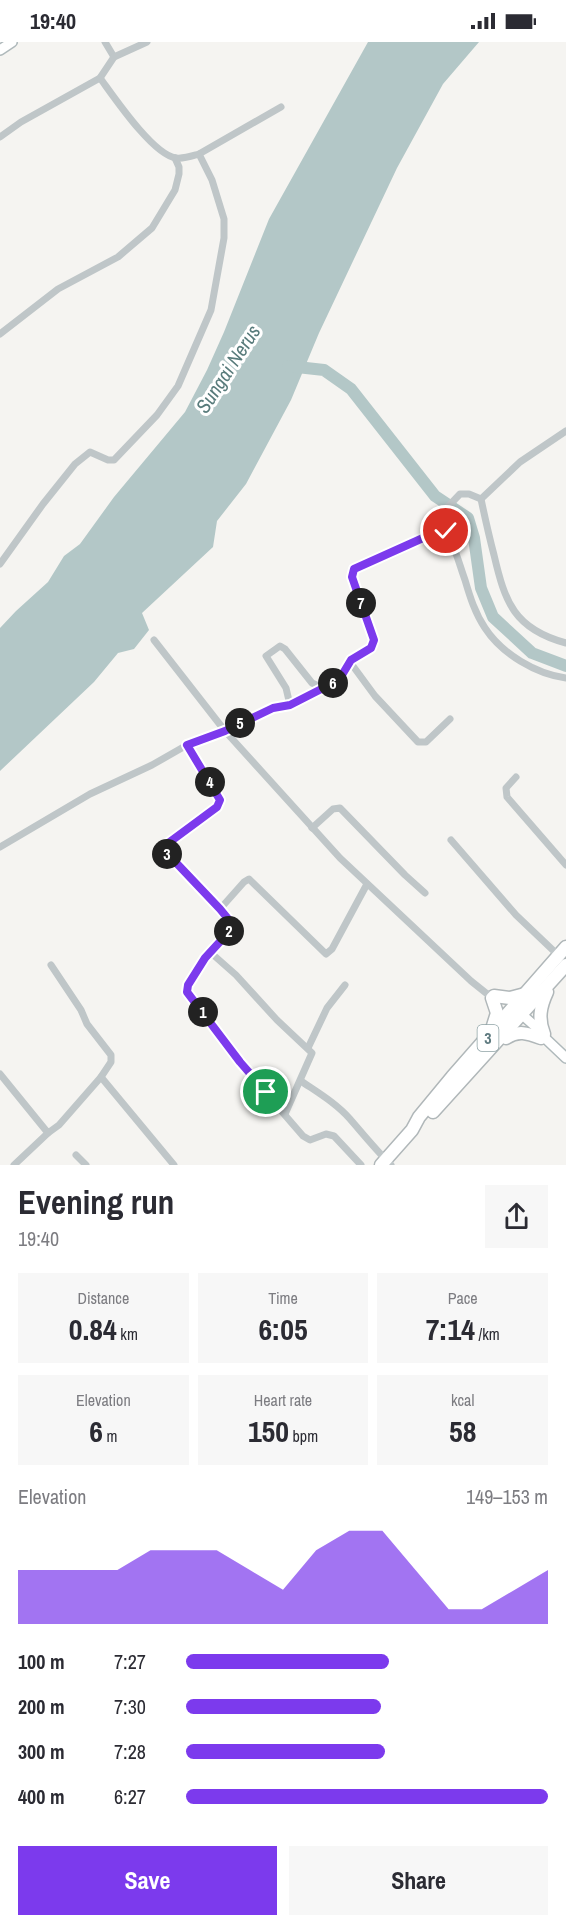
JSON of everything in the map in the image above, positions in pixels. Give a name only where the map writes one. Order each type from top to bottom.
[{"type":"highway","name":"3","points":[[386,1163],[412,1130],[419,1116],[445,1085],[490,1036],[556,976],[563,956]]},
{"type":"highway","name":"3","points":[[412,1130],[425,1121],[484,1055],[516,1013],[525,994],[563,956]]},
{"type":"highway","points":[[544,1037],[540,1024],[541,1007],[556,976]]},
{"type":"highway","points":[[490,1036],[496,1014],[492,996],[510,999],[525,994]]},
{"type":"highway","points":[[484,1055],[517,1032],[544,1037]]},
{"type":"street","points":[[0,50],[12,42]]},
{"type":"street","points":[[105,42],[114,57]]},
{"type":"street","points":[[1,132],[100,78],[114,57],[147,42]]},
{"type":"street","points":[[100,78],[135,124],[156,147],[175,158],[199,154],[280,107]]},
{"type":"street","points":[[0,564],[75,464],[90,452],[108,460],[119,457],[158,415],[184,375],[211,310],[224,238],[222,209],[212,180],[199,154]]},
{"type":"street","points":[[0,334],[58,289],[118,257],[153,228],[178,181],[178,167],[175,158]]},
{"type":"street","points":[[481,499],[520,462],[566,431]]},
{"type":"street","points":[[0,847],[90,794],[152,765],[187,745],[225,731],[273,708],[290,705],[342,676],[350,662],[371,648],[374,640],[352,577],[354,569],[423,538],[433,529],[438,519],[460,494],[469,494],[481,499]]},
{"type":"street","points":[[481,499],[505,598],[514,612],[530,626],[542,634],[566,643]]},
{"type":"street","points":[[438,519],[455,548],[472,604],[486,630],[530,668],[565,680]]},
{"type":"street","points":[[154,640],[225,731],[312,828],[367,884],[471,981],[516,1013],[566,1058]]},
{"type":"street","points":[[290,705],[286,688],[266,656],[277,646],[285,649],[312,683],[323,687]]},
{"type":"street","points":[[350,662],[375,696],[418,742],[426,742],[450,719]]},
{"type":"street","points":[[187,745],[220,800],[217,807],[167,844],[165,851],[220,909],[229,920],[230,929],[210,952],[188,985],[187,992],[240,1062],[307,1139],[326,1134],[334,1136],[361,1165]]},
{"type":"street","points":[[516,777],[506,788],[507,797],[566,865]]},
{"type":"street","points":[[312,828],[333,809],[340,808],[425,893]]},
{"type":"street","points":[[451,840],[516,915],[563,956]]},
{"type":"street","points":[[220,909],[247,879],[253,880],[326,954],[332,950],[367,884]]},
{"type":"street","points":[[210,952],[243,981],[277,1020],[312,1053],[285,1114]]},
{"type":"street","points":[[14,1165],[48,1132],[59,1125],[101,1077],[111,1062],[111,1055],[87,1024],[81,1010],[51,965]]},
{"type":"street","points":[[308,1048],[327,1008],[345,985]]},
{"type":"street","points":[[0,1074],[48,1132]]},
{"type":"street","points":[[101,1077],[174,1165]]},
{"type":"street","points":[[301,1081],[326,1098],[350,1119],[386,1163]]},
{"type":"street","points":[[76,1155],[86,1165]]},
{"type":"water","name":"Sungai Nerus","points":[[368,42],[479,42],[443,84],[397,168],[319,333],[291,400],[246,484],[217,521],[213,547],[142,613],[149,630],[134,649],[118,653],[94,682],[0,771],[0,628],[48,582],[64,556],[80,544],[114,497],[185,412],[224,332],[269,219]]},
{"type":"waterway","points":[[288,366],[324,370],[351,389],[435,496],[468,518],[474,538],[481,588],[493,617],[532,653],[566,666]]},
{"type":"route","points":[[266,1092],[240,1062],[187,992],[188,985],[205,958],[230,929],[229,920],[220,909],[165,851],[167,844],[217,807],[220,800],[220,796],[187,745],[225,731],[273,708],[290,705],[339,680],[351,660],[374,644],[352,577],[354,569],[423,538],[437,522],[446,531]]}]
